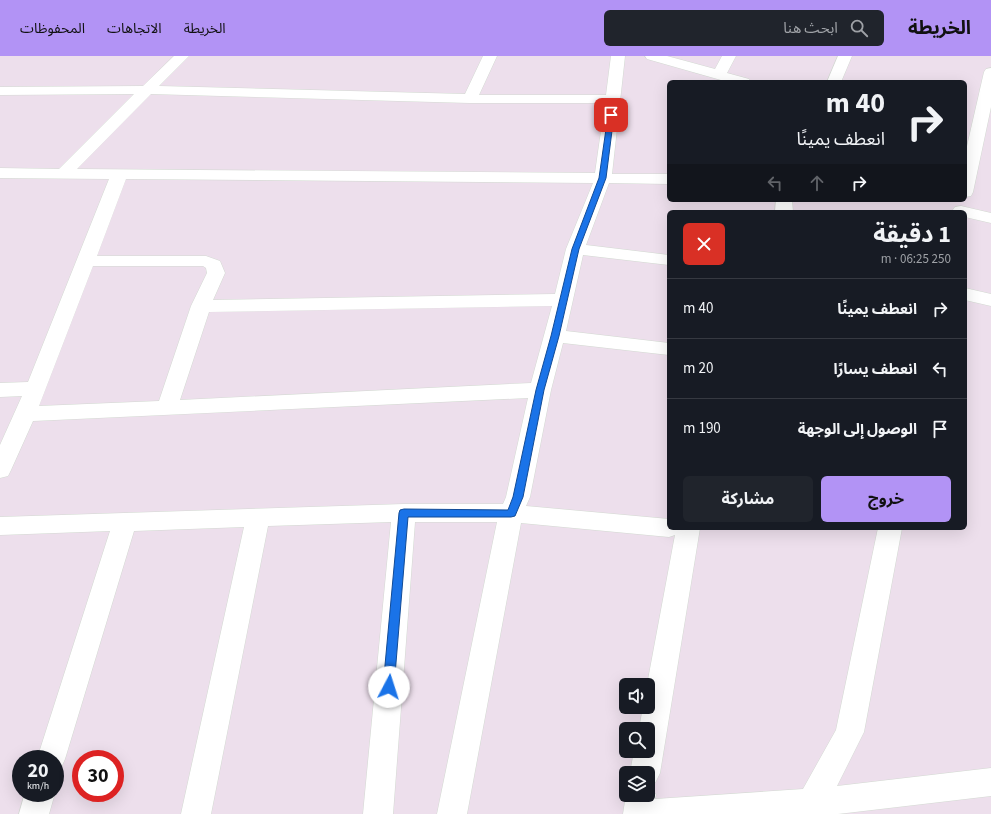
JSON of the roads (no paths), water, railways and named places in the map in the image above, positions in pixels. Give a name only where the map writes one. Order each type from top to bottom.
[{"type":"street","points":[[64,173],[182,56]]},
{"type":"street","points":[[470,99],[490,56]]},
{"type":"street","points":[[452,814],[511,513],[518,497],[540,390],[555,336],[575,249],[603,178],[618,56]]},
{"type":"street","points":[[652,56],[719,74],[735,80]]},
{"type":"street","points":[[719,74],[729,56]]},
{"type":"street","points":[[835,80],[846,56]]},
{"type":"street","points":[[967,185],[991,72]]},
{"type":"street","points":[[0,91],[147,90],[470,99],[613,99]]},
{"type":"street","points":[[0,470],[36,389],[120,173]]},
{"type":"street","points":[[0,174],[120,173],[667,179]]},
{"type":"street","points":[[967,200],[991,218]]},
{"type":"street","points":[[575,249],[667,260]]},
{"type":"street","points":[[86,261],[206,261],[214,265],[216,272],[201,306],[168,408]]},
{"type":"street","points":[[967,294],[991,300]]},
{"type":"street","points":[[201,306],[563,300]]},
{"type":"street","points":[[555,336],[667,349]]},
{"type":"street","points":[[0,390],[36,389]]},
{"type":"street","points":[[25,414],[540,390]]},
{"type":"street","points":[[378,814],[404,513]]},
{"type":"street","points":[[0,526],[404,513],[511,513],[667,527]]},
{"type":"street","points":[[196,814],[258,518]]},
{"type":"street","points":[[54,750],[125,522]]},
{"type":"street","points":[[646,766],[679,530]]},
{"type":"street","points":[[810,808],[850,732],[890,530]]},
{"type":"street","points":[[650,814],[810,808],[991,782]]},
{"type":"street","points":[[34,814],[37,802]]},
{"type":"street","points":[[638,814],[640,802]]}]
